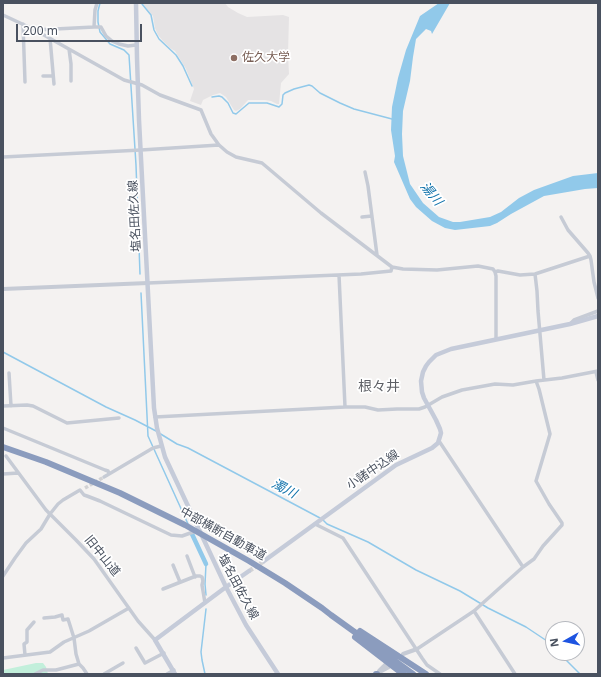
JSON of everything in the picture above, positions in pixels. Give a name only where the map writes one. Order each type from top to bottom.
[{"type":"highway","name":"中部横断自動車道","points":[[3,447],[46,462],[120,493],[185,525],[249,561],[322,608],[414,674]]},
{"type":"highway","points":[[322,608],[426,674]]},
{"type":"highway","points":[[331,615],[403,674]]},
{"type":"main road","name":"塩名田佐久線","points":[[136,3],[134,83],[136,150],[148,283],[155,417],[159,439],[165,457],[198,530],[226,587],[246,625],[278,674]]},
{"type":"main road","points":[[439,441],[441,433],[439,425],[422,392],[421,377],[432,358],[448,350],[570,324],[598,316]]},
{"type":"main road","name":"小諸中込線","points":[[264,561],[396,465],[432,448],[439,441]]},
{"type":"main road","points":[[155,640],[249,571]]},
{"type":"main road","name":"旧中山道","points":[[155,640],[174,672]]},
{"type":"street","points":[[96,27],[94,16],[97,3]]},
{"type":"street","points":[[3,15],[50,38],[124,80],[146,87],[160,95],[201,110],[211,134],[219,145],[227,152],[232,156],[262,163],[321,213],[392,267],[403,269],[437,270],[478,266],[493,269],[496,276],[496,339]]},
{"type":"street","points":[[23,24],[22,60],[25,82]]},
{"type":"street","points":[[35,30],[96,27],[102,28],[106,36],[115,42],[124,46],[136,46]]},
{"type":"street","points":[[50,38],[54,84]]},
{"type":"street","points":[[69,49],[71,81]]},
{"type":"street","points":[[43,76],[53,76]]},
{"type":"street","points":[[66,77],[71,76]]},
{"type":"street","points":[[3,157],[219,145]]},
{"type":"street","points":[[365,172],[377,255]]},
{"type":"street","points":[[362,218],[372,216]]},
{"type":"street","points":[[561,218],[568,230],[590,256],[598,298]]},
{"type":"street","points":[[495,272],[498,271],[520,275],[535,274],[590,256]]},
{"type":"street","points":[[3,289],[339,275],[391,271],[392,267]]},
{"type":"street","points":[[535,274],[544,380]]},
{"type":"street","points":[[339,275],[345,407]]},
{"type":"street","points":[[570,324],[574,320],[598,311]]},
{"type":"street","points":[[155,417],[345,407],[365,407],[378,410],[418,409],[428,406],[446,396],[462,390],[495,384],[513,385],[597,372],[598,380]]},
{"type":"street","points":[[9,373],[11,406]]},
{"type":"street","points":[[5,379],[10,378]]},
{"type":"street","points":[[404,655],[417,649],[474,611],[534,559],[543,546],[562,526],[562,523],[536,481],[550,434],[536,381]]},
{"type":"street","points":[[3,406],[33,406],[66,423],[119,418]]},
{"type":"street","points":[[3,428],[108,471],[110,474]]},
{"type":"street","points":[[439,441],[523,567]]},
{"type":"street","points":[[104,477],[154,448],[161,446]]},
{"type":"street","name":"旧中山道","points":[[6,456],[30,490],[50,514],[94,559],[129,608],[155,640]]},
{"type":"street","points":[[3,474],[18,473]]},
{"type":"street","points":[[3,576],[14,558],[41,528],[58,504],[85,488]]},
{"type":"street","points":[[80,490],[84,495],[100,501],[171,535],[182,536],[198,530]]},
{"type":"street","points":[[317,522],[344,538],[427,665],[440,674]]},
{"type":"street","points":[[187,556],[195,577]]},
{"type":"street","points":[[173,565],[180,582]]},
{"type":"street","points":[[163,589],[200,576],[202,577],[205,603]]},
{"type":"street","points":[[3,658],[50,652],[60,644],[89,631],[129,608]]},
{"type":"street","points":[[474,611],[515,674]]},
{"type":"street","points":[[44,618],[62,615],[63,620],[68,619],[74,638],[79,664],[87,674]]},
{"type":"street","points":[[25,655],[24,644],[27,642],[27,630],[34,622]]},
{"type":"street","points":[[136,648],[145,664],[164,653]]},
{"type":"street","points":[[104,674],[123,663]]},
{"type":"street","points":[[35,674],[43,670],[56,670],[79,664]]},
{"type":"street","points":[[376,674],[387,666]]},
{"type":"street","points":[[167,674],[174,672]]},
{"type":"shaded area","name":"佐久大学","points":[[142,3],[225,3],[228,7],[247,17],[283,15],[289,17],[289,74],[281,83],[279,104],[265,100],[248,100],[240,109],[236,111],[226,97],[220,93],[203,100],[201,105],[190,101],[194,89],[186,69],[175,51],[170,48],[158,35],[153,16]]},
{"type":"green space","points":[[36,663],[43,663],[48,674],[3,674],[3,670]]},
{"type":"water","name":"湯川","points":[[439,3],[450,3],[432,34],[431,31],[426,29],[416,39],[410,81],[403,111],[403,156],[410,184],[423,203],[439,217],[453,222],[460,222],[490,217],[501,212],[519,198],[534,190],[573,176],[598,173],[598,188],[544,196],[490,226],[455,230],[445,228],[432,221],[416,207],[410,199],[394,162],[395,156],[391,130],[392,107],[406,50],[420,16]]},
{"type":"waterway","points":[[100,3],[98,11],[100,32],[110,44],[124,50],[129,55],[136,165],[140,274]]},
{"type":"waterway","points":[[142,4],[151,15],[154,30],[159,39],[176,55],[192,86]]},
{"type":"waterway","points":[[212,97],[222,97],[228,103],[233,113],[236,114],[249,103],[267,103],[279,107],[282,104],[283,95],[285,93],[309,85],[320,93],[354,109],[392,119]]},
{"type":"waterway","points":[[141,293],[148,436],[188,524]]},
{"type":"waterway","name":"濁川","points":[[3,352],[106,407],[156,431]]},
{"type":"waterway","name":"濁川","points":[[159,433],[177,444],[188,448],[320,518]]},
{"type":"waterway","name":"濁川","points":[[323,520],[327,524],[368,542],[416,570],[460,591],[488,608],[526,627],[545,640]]},
{"type":"waterway","points":[[192,534],[206,564]]},
{"type":"waterway","points":[[206,564],[206,595]]},
{"type":"waterway","points":[[205,674],[201,652],[206,609]]},
{"type":"waterway","name":"濁川","points":[[567,661],[580,674]]},
{"type":"tunnel","points":[[85,488],[104,477]]},
{"type":"tunnel","points":[[249,571],[264,561]]},
{"type":"place","name":"佐久大学","points":[[234,58]]},
{"type":"district","name":"根々井","points":[[379,387]]}]
